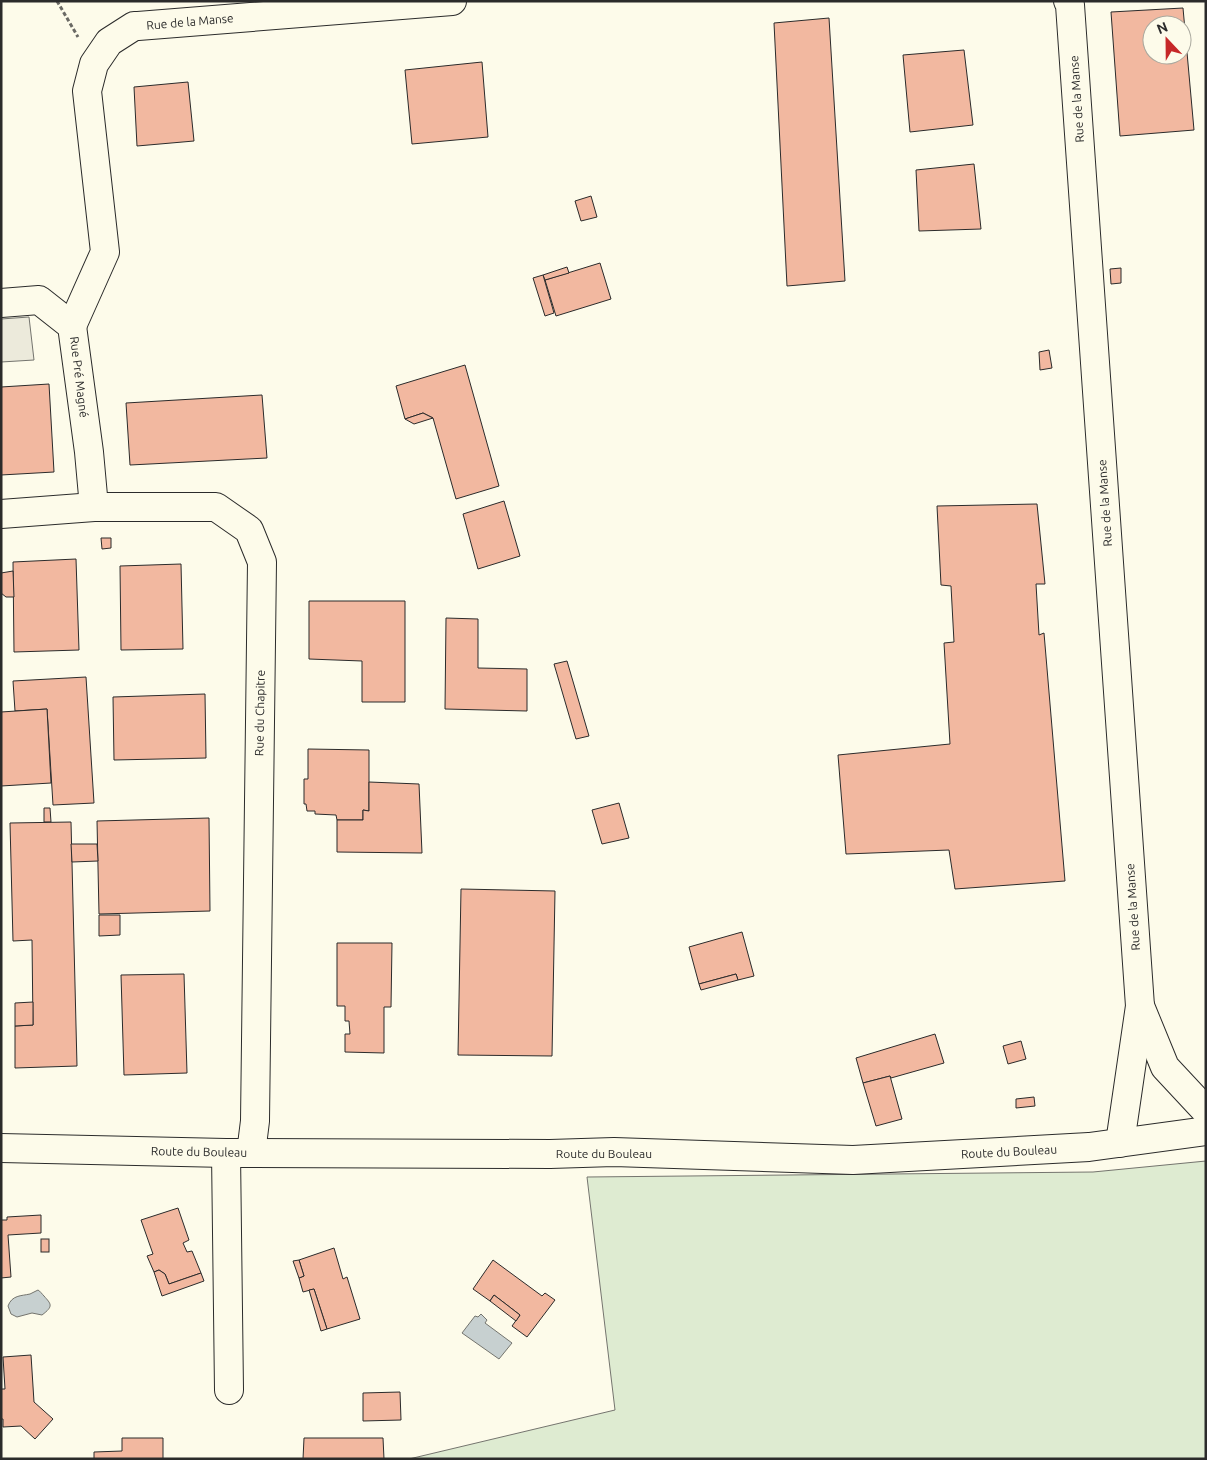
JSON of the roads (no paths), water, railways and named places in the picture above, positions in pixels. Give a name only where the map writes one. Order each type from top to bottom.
[{"type":"street","name":"Rue de la Manse","points":[[72,326],[105,252],[87,90],[94,64],[108,42],[134,26],[214,10],[452,1]]},
{"type":"street","name":"Rue de la Manse","points":[[1068,1],[1070,5],[1140,1006]]},
{"type":"street","name":"Rue Pré Magné","points":[[1,304],[39,300],[72,326],[89,452],[94,507]]},
{"type":"street","name":"Rue du Chapitre","points":[[1,514],[94,507],[216,507],[249,530],[262,562],[255,1121],[239,1153],[229,1390]]},
{"type":"street","points":[[1140,1006],[1165,1067],[1206,1111]]},
{"type":"street","points":[[1120,1143],[1140,1006]]},
{"type":"street","name":"Route du Bouleau","points":[[1,1148],[239,1153],[550,1154],[614,1152],[853,1160],[1090,1147],[1206,1131]]}]
